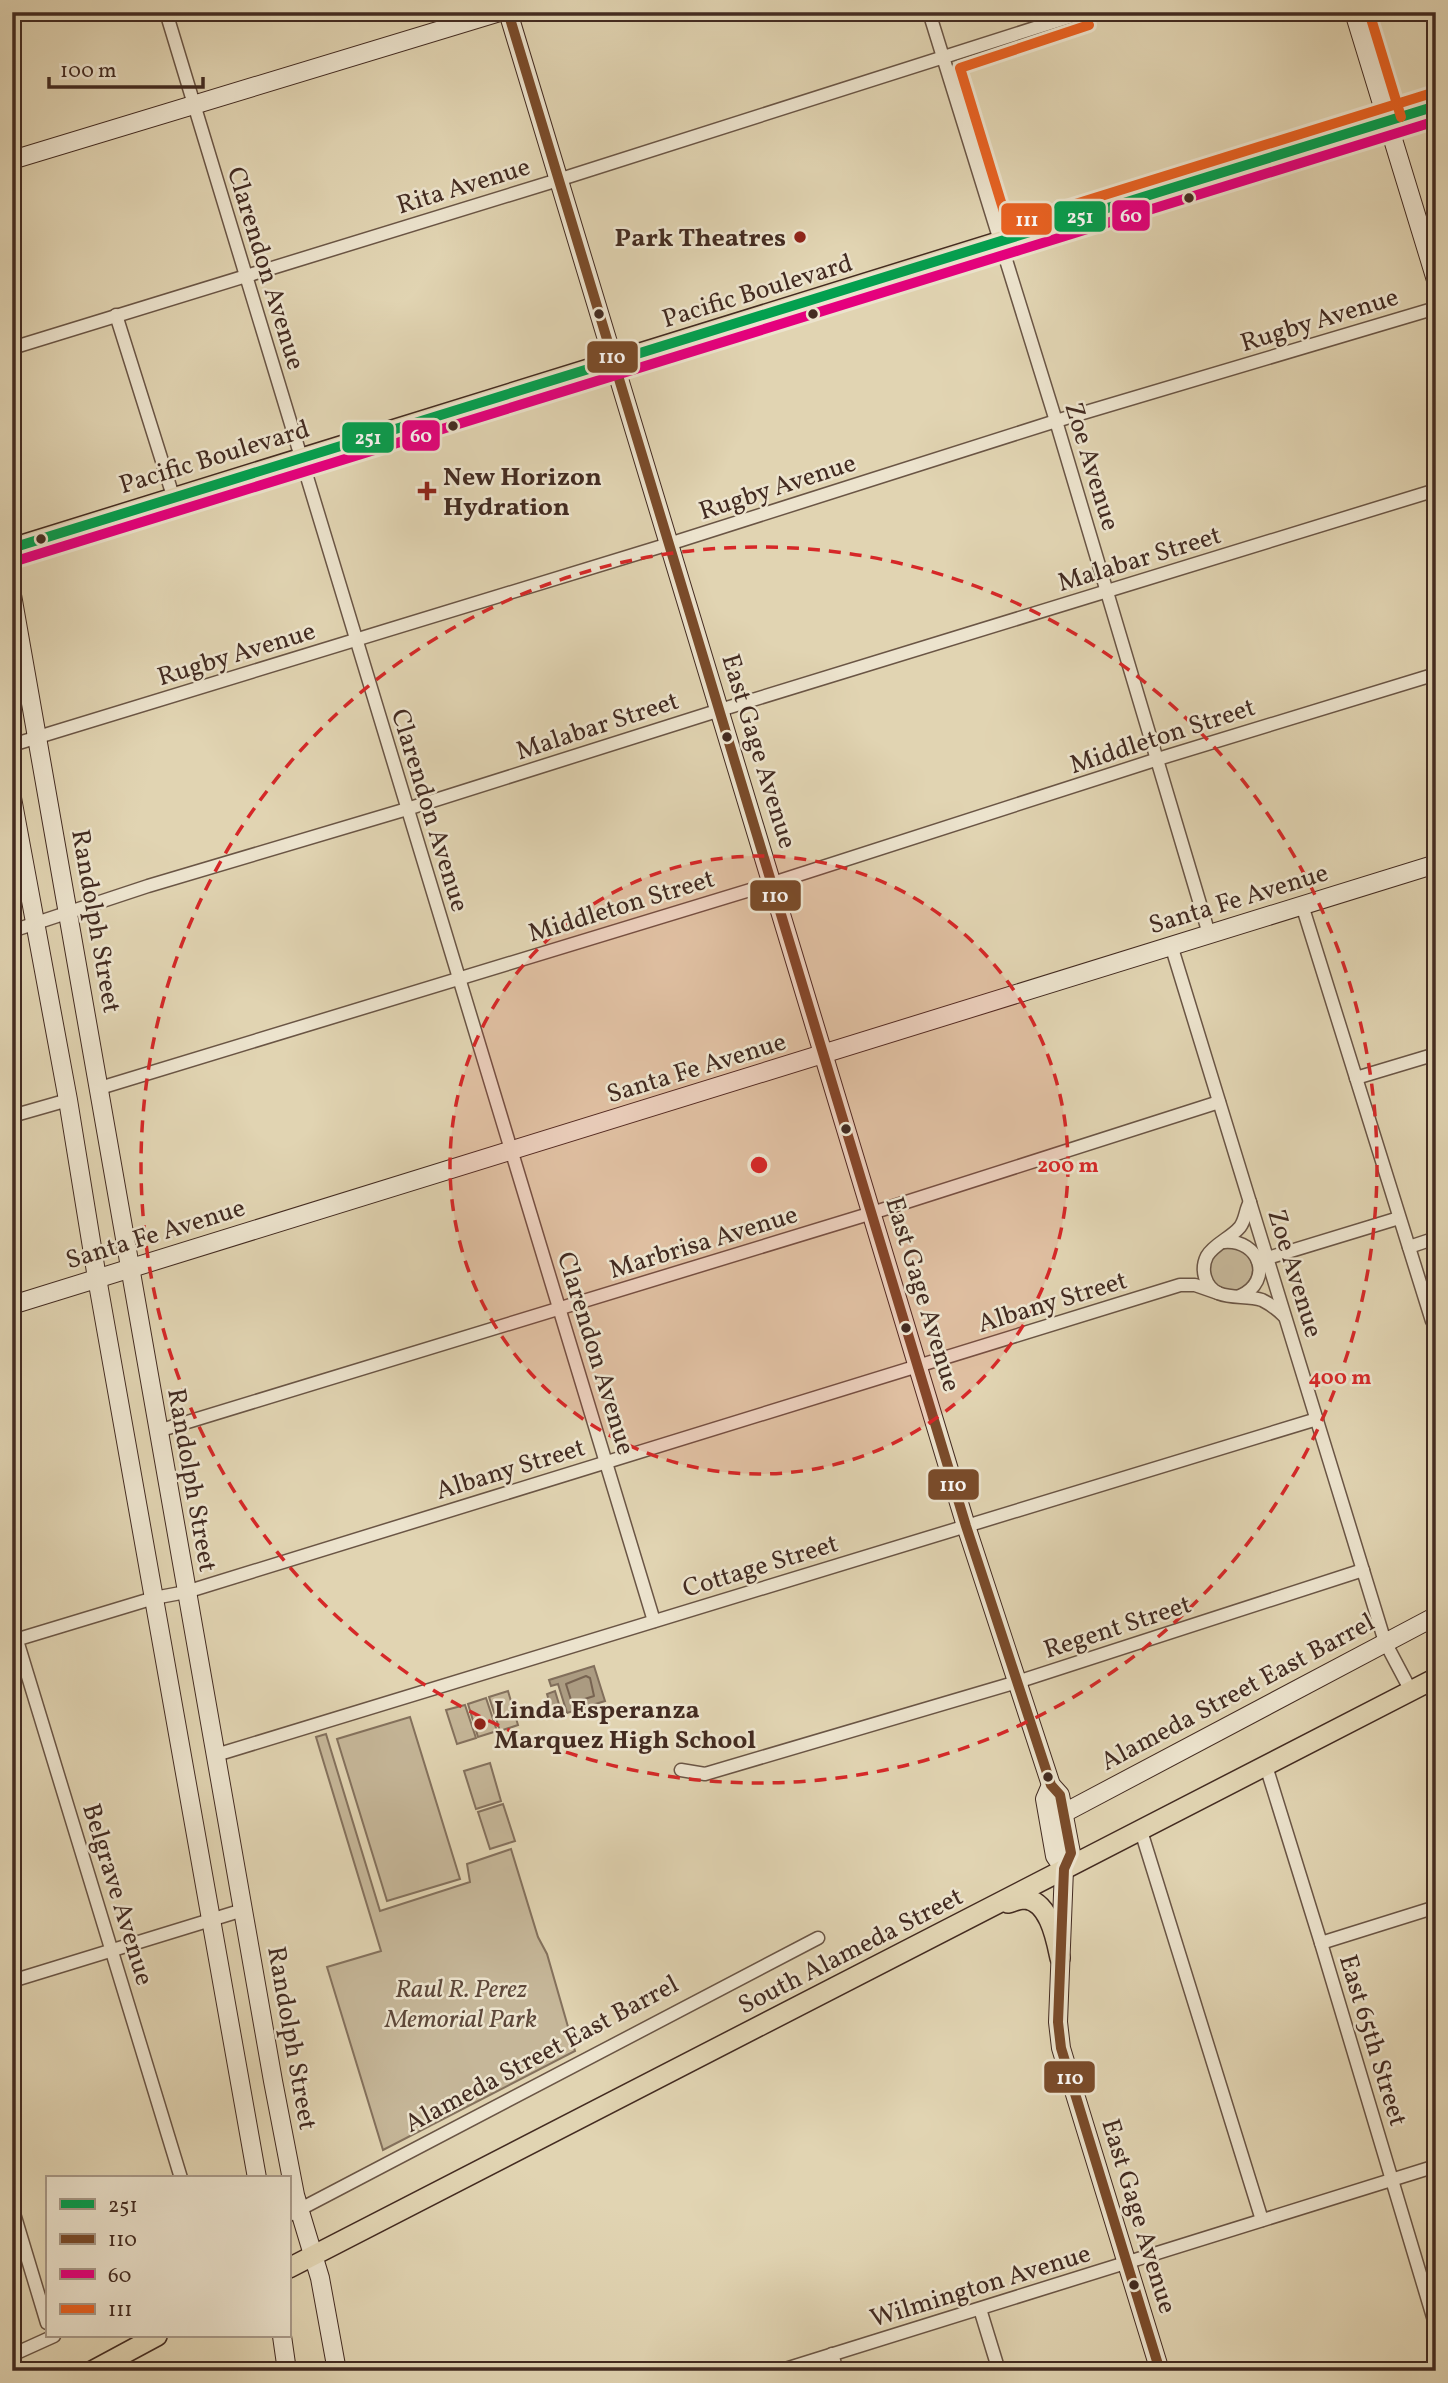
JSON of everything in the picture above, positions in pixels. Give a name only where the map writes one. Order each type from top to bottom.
[{"type":"main road","name":"Pacific Boulevard","points":[[12,548],[1436,106]]},
{"type":"main road","name":"South Alameda Street","points":[[290,2267],[993,1906],[1064,1861],[1142,1831],[1436,1678]]},
{"type":"main road","points":[[993,1906],[1024,1899],[1035,1903],[1049,1922],[1060,1958]]},
{"type":"main road","points":[[92,2371],[153,2338]]},
{"type":"street","name":"Clarendon Avenue","points":[[166,12],[654,1621]]},
{"type":"street","points":[[12,160],[194,107],[500,12]]},
{"type":"street","name":"East Gage Avenue","points":[[508,12],[966,1526],[1051,1785],[1060,1795],[1064,1861],[1058,2022],[1061,2048],[1160,2371]]},
{"type":"street","name":"Zoe Avenue","points":[[929,12],[1056,421],[1209,934]]},
{"type":"street","name":"Rita Avenue","points":[[12,348],[558,180],[1085,12]]},
{"type":"street","points":[[1354,12],[1436,279]]},
{"type":"street","name":"Rugby Avenue","points":[[12,745],[669,544],[1056,421],[1436,308]]},
{"type":"street","points":[[116,315],[173,496]]},
{"type":"street","name":"Malabar Street","points":[[12,931],[148,886],[407,809],[1436,490]]},
{"type":"street","name":"Randolph Street","points":[[12,595],[132,1268],[186,1592],[295,2195],[294,2212],[314,2255],[320,2277],[337,2371]]},
{"type":"street","name":"Middleton Street","points":[[100,1088],[773,883],[1158,759],[1436,674]]},
{"type":"street","points":[[12,798],[68,1100],[97,1278],[257,2176]]},
{"type":"street","name":"Santa Fe Avenue","points":[[12,1305],[1436,864]]},
{"type":"street","points":[[1302,905],[1432,1321]]},
{"type":"street","name":"Zoe Avenue","points":[[1171,945],[1250,1201],[1263,1259],[1285,1317],[1385,1642],[1411,1691]]},
{"type":"street","points":[[1356,1078],[1436,1054]]},
{"type":"street","points":[[12,1116],[68,1100]]},
{"type":"street","name":"Marbrisa Avenue","points":[[158,1431],[872,1213],[1219,1101]]},
{"type":"street","points":[[1181,1285],[1190,1279],[1211,1250],[1224,1242],[1242,1224],[1250,1201]]},
{"type":"street","points":[[1263,1259],[1399,1218]]},
{"type":"street","points":[[1409,1247],[1436,1238]]},
{"type":"street","points":[[1224,1242],[1245,1244],[1263,1259]]},
{"type":"street","points":[[1206,1257],[1205,1276],[1209,1286],[1218,1293]]},
{"type":"street","points":[[1240,1296],[1256,1282],[1263,1259]]},
{"type":"street","name":"Albany Street","points":[[15,1640],[154,1598],[186,1592],[1181,1285],[1195,1285],[1228,1297],[1240,1296],[1264,1301],[1285,1317]]},
{"type":"street","name":"Cottage Street","points":[[216,1755],[1317,1419]]},
{"type":"street","name":"Regent Street","points":[[681,1770],[705,1774],[1017,1682],[1363,1570]]},
{"type":"street","name":"Alameda Street East Barrel","points":[[1060,1823],[1436,1616]]},
{"type":"street","name":"Belgrave Avenue","points":[[12,1624],[180,2176]]},
{"type":"street","name":"East 65th Street","points":[[1266,1766],[1436,2327]]},
{"type":"street","points":[[1142,1831],[1262,2220]]},
{"type":"street","points":[[1321,1943],[1436,1907]]},
{"type":"street","points":[[12,1982],[243,1910]]},
{"type":"street","name":"Alameda Street East Barrel","points":[[294,2212],[818,1938]]},
{"type":"street","name":"Wilmington Avenue","points":[[779,2371],[1436,2166]]},
{"type":"street","points":[[12,2207],[46,2320]]},
{"type":"street","points":[[980,2309],[999,2371]]},
{"type":"street","points":[[12,2355],[48,2338]]},
{"type":"street","points":[[282,2338],[287,2371]]},
{"type":"street","points":[[832,2354],[837,2371]]},
{"type":"green space","points":[[1231,1247],[1240,1248],[1247,1253],[1252,1260],[1252,1278],[1247,1285],[1240,1290],[1231,1291],[1222,1290],[1215,1285],[1210,1278],[1209,1269],[1210,1260],[1215,1253],[1222,1248]]},
{"type":"green space","points":[[508,1691],[518,1725],[500,1731],[489,1697]]},
{"type":"green space","points":[[486,1698],[497,1731],[478,1737],[468,1704]]},
{"type":"green space","points":[[465,1705],[476,1738],[457,1744],[446,1710]]},
{"type":"green space","points":[[410,1717],[460,1879],[387,1901],[337,1739]]},
{"type":"green space","name":"Raul R. Perez Memorial Park","points":[[326,1734],[380,1911],[470,1882],[467,1864],[511,1849],[538,1937],[547,1954],[575,2051],[383,2150],[327,1967],[381,1951],[316,1737]]},
{"type":"green space","points":[[490,1763],[501,1801],[476,1809],[464,1771]]},
{"type":"green space","points":[[503,1804],[515,1841],[490,1849],[478,1812]]},
{"type":"water","points":[[594,1666],[605,1701],[567,1713],[558,1684],[551,1686],[549,1680]]},
{"type":"water","points":[[555,1691],[562,1714],[554,1717],[547,1694]]},
{"type":"transit line","name":"110","points":[[508,12],[966,1526],[1051,1785],[1060,1795],[1071,1853],[1064,1869],[1058,2022],[1061,2048],[1160,2371]]},
{"type":"transit line","name":"111","points":[[1369,12],[1401,117]]},
{"type":"transit line","name":"111","points":[[1089,25],[960,68],[1008,225],[1432,93]]},
{"type":"transit line","name":"251","points":[[12,548],[1436,106]]},
{"type":"transit line","name":"60","points":[[16,561],[1436,121]]},
{"type":"place","name":"Park Theatres","points":[[800,237]]},
{"type":"place","name":"New Horizon Hydration","points":[[427,491]]},
{"type":"place","name":"Linda Esperanza Marquez High School","points":[[480,1724]]}]
